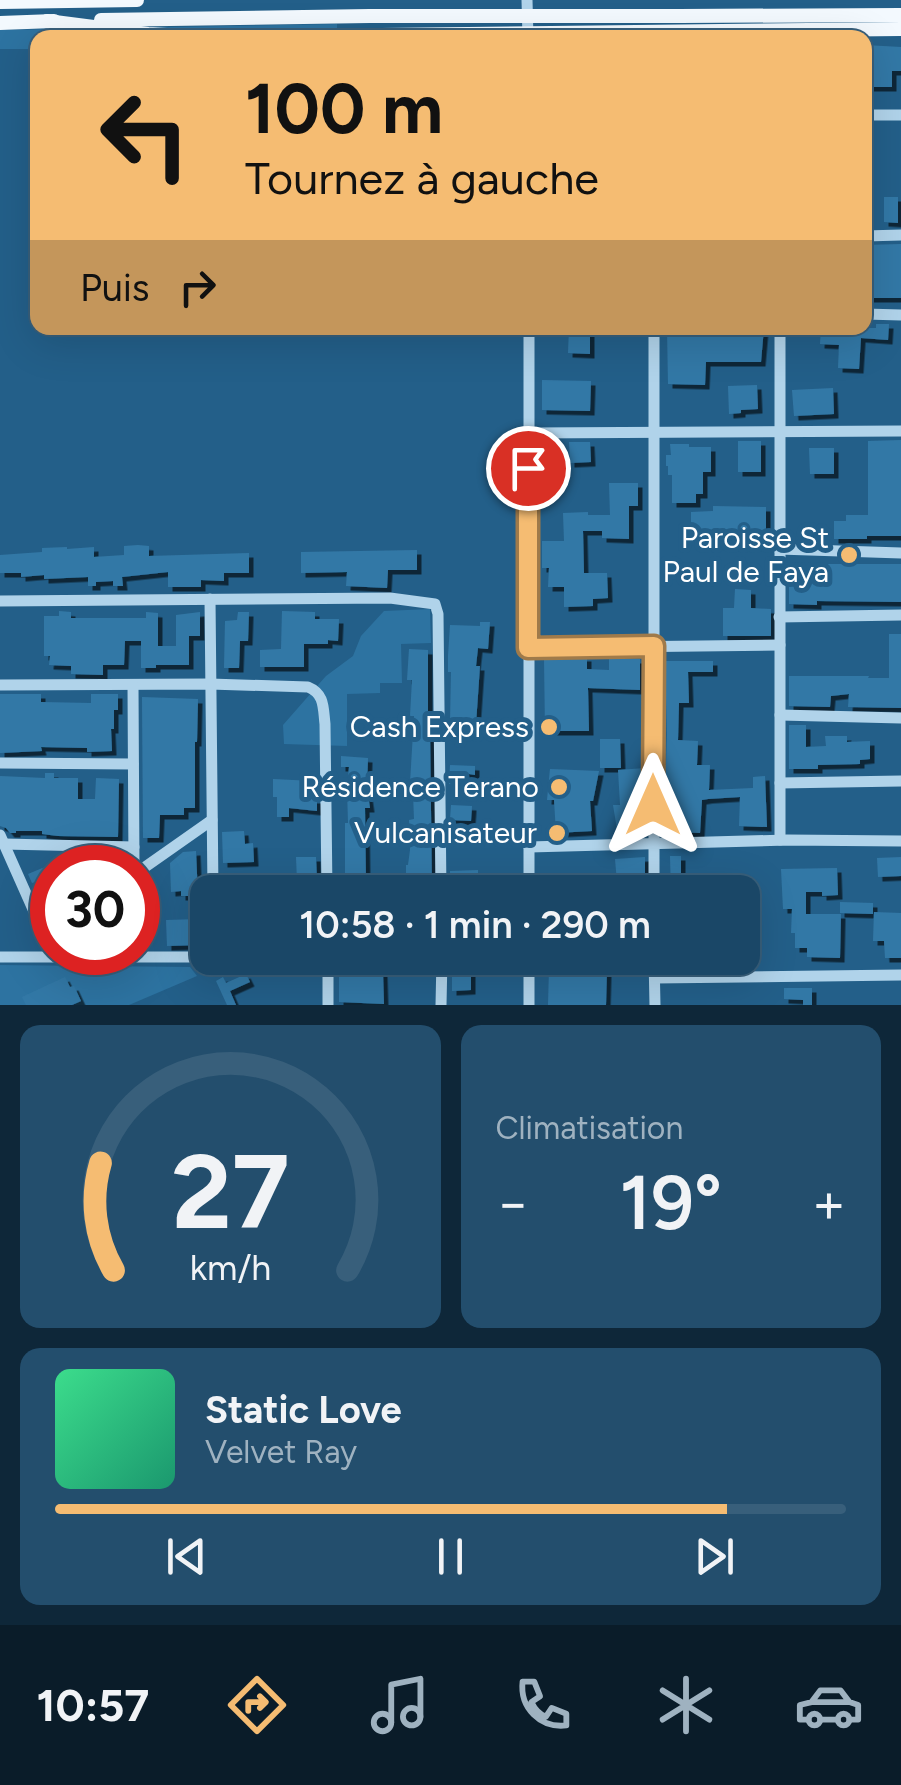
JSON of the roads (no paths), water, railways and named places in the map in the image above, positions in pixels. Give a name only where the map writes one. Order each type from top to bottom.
[{"type":"main road","points":[[0,2],[137,0]]},
{"type":"main road","points":[[0,23],[370,16],[901,15]]},
{"type":"main road","points":[[46,21],[117,30]]},
{"type":"main road","points":[[839,30],[901,29]]},
{"type":"street","points":[[527,0],[528,30]]},
{"type":"street","points":[[872,115],[901,115]]},
{"type":"street","points":[[872,236],[901,236]]},
{"type":"street","points":[[872,314],[901,314]]},
{"type":"street","points":[[529,335],[529,875]]},
{"type":"street","points":[[654,335],[654,875]]},
{"type":"street","points":[[780,335],[780,840]]},
{"type":"street","points":[[529,433],[901,432]]},
{"type":"street","points":[[779,549],[901,553]]},
{"type":"street","points":[[0,601],[390,598],[435,604],[441,875]]},
{"type":"street","points":[[210,600],[214,875]]},
{"type":"street","points":[[779,617],[901,615]]},
{"type":"street","points":[[528,648],[780,645]]},
{"type":"street","points":[[133,684],[134,845]]},
{"type":"street","points":[[0,686],[308,687],[320,694],[323,703],[327,875]]},
{"type":"street","points":[[780,716],[901,718]]},
{"type":"street","points":[[0,763],[134,764]]},
{"type":"street","points":[[780,784],[901,781]]},
{"type":"street","points":[[160,854],[212,820]]},
{"type":"street","points":[[30,901],[2,840],[112,845]]},
{"type":"street","points":[[529,847],[901,841]]},
{"type":"street","points":[[0,957],[30,955]]},
{"type":"street","points":[[160,956],[190,957]]},
{"type":"street","points":[[328,975],[328,1005]]},
{"type":"street","points":[[441,1005],[442,975]]},
{"type":"street","points":[[528,1005],[529,975]]},
{"type":"street","points":[[655,975],[655,1005]]},
{"type":"street","points":[[655,978],[901,975]]},
{"type":"place","name":"Paroisse St Paul de Faya","points":[[849,555]]},
{"type":"place","name":"Cash Express","points":[[549,727]]},
{"type":"place","name":"Résidence Terano","points":[[559,787]]},
{"type":"place","name":"Vulcanisateur","points":[[557,833]]}]
